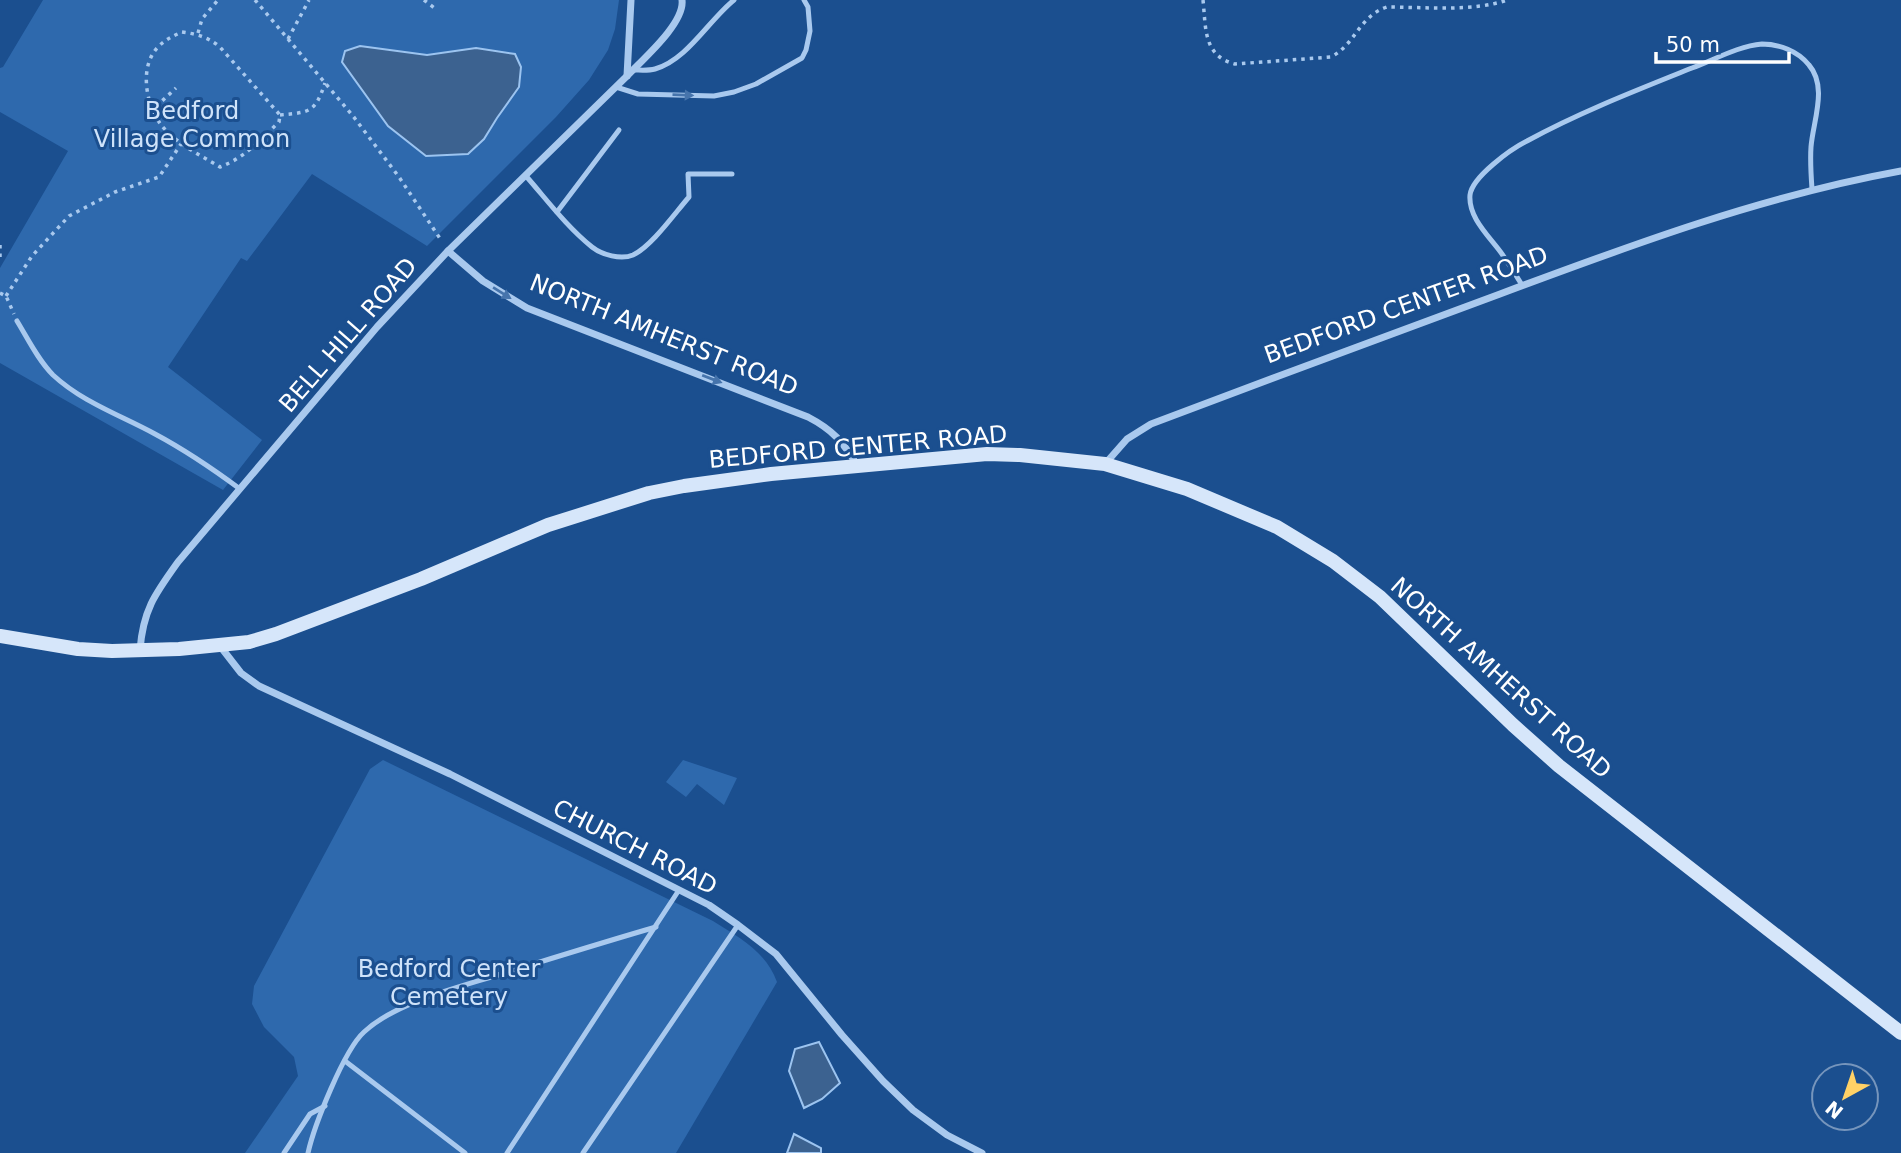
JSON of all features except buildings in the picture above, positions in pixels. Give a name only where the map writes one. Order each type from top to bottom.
[{"type":"street","points":[[630,73],[631,0]]},
{"type":"street","name":"BELL HILL ROAD","points":[[140,650],[145,617],[156,593],[178,562],[377,327],[449,251],[630,73],[678,20],[683,7],[682,0]]},
{"type":"street","name":"BEDFORD CENTER ROAD","points":[[0,636],[79,649],[113,651],[249,642],[421,579],[548,525],[649,493],[771,474],[987,454],[1105,464],[1127,439],[1151,424],[1522,285],[1696,223],[1812,189],[1901,171]]},
{"type":"street","name":"NORTH AMHERST ROAD","points":[[449,251],[483,281],[527,308],[808,417],[834,433],[845,444],[858,465]]},
{"type":"street","name":"NORTH AMHERST ROAD","points":[[1105,464],[1187,489],[1249,514],[1277,527],[1334,561],[1380,597],[1559,766],[1901,1033]]},
{"type":"street","name":"CHURCH ROAD","points":[[220,646],[241,673],[258,686],[450,774],[709,905],[776,954],[875,1072],[913,1110],[947,1135],[982,1153]]},
{"type":"lane","points":[[630,73],[653,70],[671,63],[734,0]]},
{"type":"lane","points":[[616,87],[638,94],[714,96],[756,84],[802,58],[810,31],[808,8],[804,0]]},
{"type":"lane","points":[[1522,285],[1501,251],[1489,239],[1473,209],[1470,196],[1479,178],[1526,141],[1622,96],[1739,50],[1764,44],[1791,51],[1802,57],[1817,78],[1818,108],[1810,160],[1812,189]]},
{"type":"lane","points":[[557,212],[619,130]]},
{"type":"lane","points":[[526,176],[594,249],[615,257],[632,256],[649,244],[689,197],[688,174],[732,174]]},
{"type":"lane","points":[[17,321],[42,362],[65,386],[198,459],[240,489]]},
{"type":"lane","points":[[507,1153],[679,890]]},
{"type":"lane","points":[[583,1153],[738,925]]},
{"type":"lane","points":[[308,1153],[312,1136],[354,1042],[386,1017],[425,997],[656,927]]},
{"type":"lane","points":[[345,1061],[465,1153]]},
{"type":"lane","points":[[284,1153],[310,1114],[325,1105]]},
{"type":"path","points":[[197,34],[202,19],[218,0]]},
{"type":"path","points":[[255,0],[354,116],[449,251]]},
{"type":"path","points":[[289,38],[309,0]]},
{"type":"path","points":[[424,0],[438,10]]},
{"type":"path","points":[[1203,0],[1210,46],[1217,55],[1236,64],[1331,57],[1341,52],[1366,19],[1377,10],[1387,7],[1472,6],[1507,0]]},
{"type":"path","points":[[182,32],[211,40],[280,115],[279,122],[249,151],[235,161],[219,167],[181,144],[158,120],[151,109],[147,90],[150,59],[157,48],[170,37],[182,32]]},
{"type":"path","points":[[280,115],[304,112],[314,107],[325,83]]},
{"type":"path","points":[[158,120],[162,100],[176,88]]},
{"type":"path","points":[[6,296],[32,256],[69,216],[115,192],[159,177],[181,144]]},
{"type":"path","points":[[0,245],[0,258]]},
{"type":"path","points":[[0,293],[6,296],[17,321]]},
{"type":"green space","name":"Bedford Village Common","points":[[43,0],[619,0],[615,29],[608,50],[589,80],[556,117],[427,246],[312,174],[247,261],[241,258],[168,367],[262,440],[223,490],[0,363],[0,268],[68,151],[0,112],[0,68]]},
{"type":"green space","name":"Bedford Center Cemetery","points":[[383,760],[713,921],[750,946],[766,962],[777,982],[676,1153],[245,1153],[298,1076],[294,1057],[264,1027],[252,1004],[254,986],[370,769]]},
{"type":"green space","points":[[683,760],[737,778],[724,805],[697,784],[686,797],[666,782]]},
{"type":"shaded area","points":[[360,46],[427,55],[476,48],[515,54],[521,67],[519,87],[484,139],[468,154],[426,156],[388,126],[342,62],[345,51]]},
{"type":"shaded area","points":[[819,1042],[840,1083],[822,1099],[804,1108],[789,1071],[795,1049]]},
{"type":"shaded area","points":[[794,1134],[821,1148],[821,1153],[787,1153]]}]
